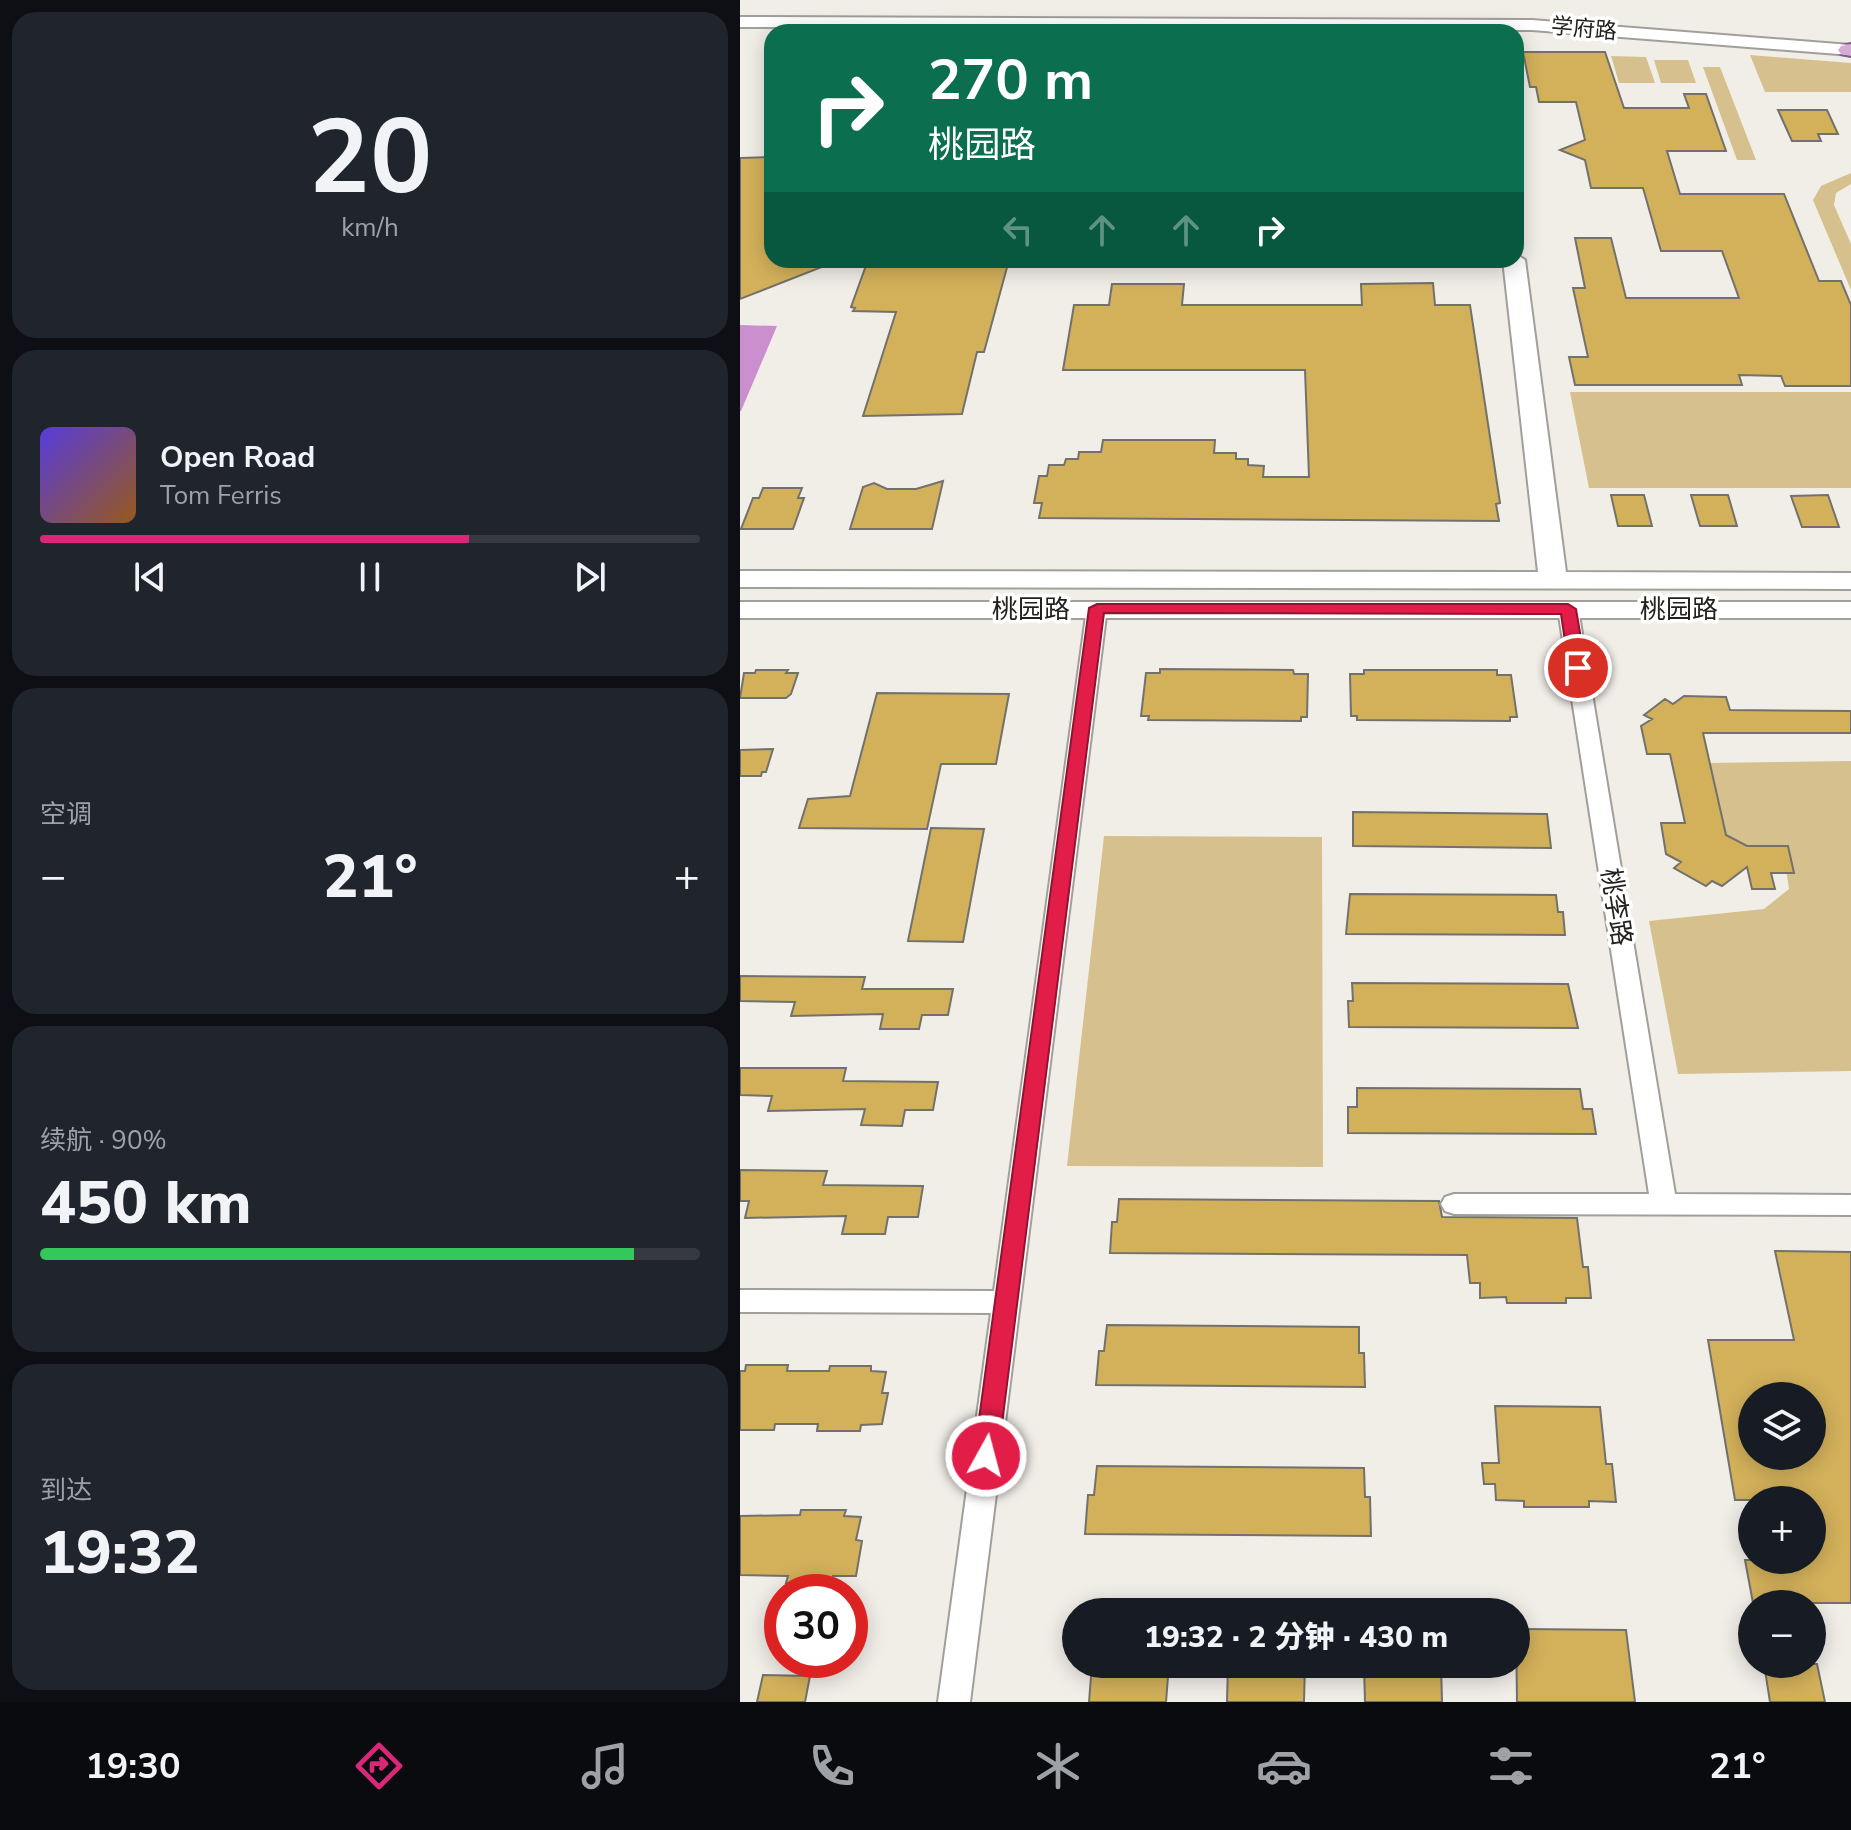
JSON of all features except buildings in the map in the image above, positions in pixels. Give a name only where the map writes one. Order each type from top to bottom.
[{"type":"main road","points":[[740,11],[748,0]]},
{"type":"main road","name":"学府路","points":[[740,19],[1362,24]]},
{"type":"main road","name":"学府路","points":[[1524,25],[1850,48]]},
{"type":"main road","points":[[1515,268],[1553,581]]},
{"type":"main road","name":"桃园路","points":[[740,579],[1851,581]]},
{"type":"main road","name":"桃园路","points":[[740,610],[1851,610]]},
{"type":"street","points":[[954,1702],[1097,608]]},
{"type":"street","name":"桃李路","points":[[1568,609],[1664,1205]]},
{"type":"street","points":[[1454,1204],[1851,1205]]},
{"type":"street","points":[[740,1301],[1006,1302]]},
{"type":"shaded area","points":[[1750,55],[1851,63],[1851,92],[1765,92]]},
{"type":"shaded area","points":[[1611,56],[1646,57],[1655,83],[1619,83]]},
{"type":"shaded area","points":[[1654,60],[1688,60],[1696,83],[1661,83]]},
{"type":"shaded area","points":[[1703,67],[1720,67],[1756,160],[1737,160]]},
{"type":"shaded area","points":[[1851,173],[1851,184],[1836,193],[1834,205],[1851,244],[1851,290],[1813,200],[1821,186]]},
{"type":"shaded area","points":[[740,325],[777,326],[741,411],[740,411]]},
{"type":"shaded area","points":[[1570,392],[1851,392],[1851,488],[1589,488]]},
{"type":"shaded area","points":[[1851,761],[1851,1071],[1678,1074],[1649,921],[1764,909],[1789,889],[1784,856],[1714,848],[1707,763]]},
{"type":"shaded area","points":[[1104,836],[1322,837],[1323,1167],[1067,1166]]},
{"type":"route","points":[[986,1456],[1097,608],[1568,609],[1578,668]]}]
